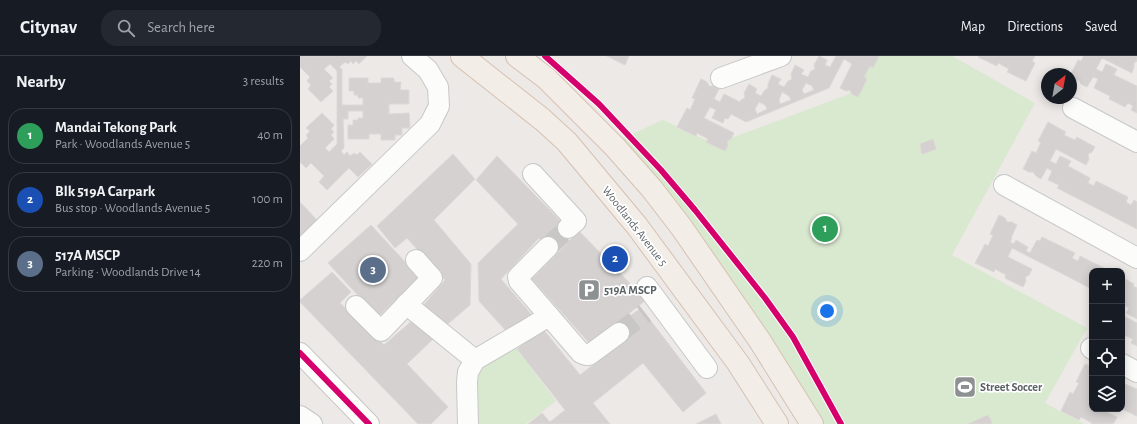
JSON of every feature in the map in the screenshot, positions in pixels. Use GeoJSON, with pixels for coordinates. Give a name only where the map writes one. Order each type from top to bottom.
{"type":"FeatureCollection","features":[{"type":"Feature","properties":{"kind":"main road","name":"Woodlands Avenue 5"},"geometry":{"type":"LineString","coordinates":[[462,56],[567,142],[637,226],[738,363],[777,424]]}},
{"type":"Feature","properties":{"kind":"main road"},"geometry":{"type":"LineString","coordinates":[[517,56],[552,84],[615,147],[652,189],[682,228],[756,335],[812,424]]}},
{"type":"Feature","properties":{"kind":"street"},"geometry":{"type":"LineString","coordinates":[[300,251],[430,124],[439,106],[438,87],[428,70],[412,56]]}},
{"type":"Feature","properties":{"kind":"street"},"geometry":{"type":"LineString","coordinates":[[721,78],[781,56]]}},
{"type":"Feature","properties":{"kind":"street"},"geometry":{"type":"LineString","coordinates":[[1073,108],[1137,142]]}},
{"type":"Feature","properties":{"kind":"street"},"geometry":{"type":"LineString","coordinates":[[533,174],[576,221],[568,228]]}},
{"type":"Feature","properties":{"kind":"street"},"geometry":{"type":"LineString","coordinates":[[1004,185],[1137,258]]}},
{"type":"Feature","properties":{"kind":"street"},"geometry":{"type":"LineString","coordinates":[[548,247],[518,278],[519,280],[584,355],[589,354],[619,333]]}},
{"type":"Feature","properties":{"kind":"street"},"geometry":{"type":"LineString","coordinates":[[356,306],[381,331],[432,278],[416,260]]}},
{"type":"Feature","properties":{"kind":"street"},"geometry":{"type":"LineString","coordinates":[[646,287],[652,308],[707,368]]}},
{"type":"Feature","properties":{"kind":"street"},"geometry":{"type":"LineString","coordinates":[[406,304],[475,360]]}},
{"type":"Feature","properties":{"kind":"street"},"geometry":{"type":"LineString","coordinates":[[468,424],[466,382],[468,372],[475,360],[549,316]]}},
{"type":"Feature","properties":{"kind":"street"},"geometry":{"type":"LineString","coordinates":[[300,352],[369,424]]}},
{"type":"Feature","properties":{"kind":"street"},"geometry":{"type":"LineString","coordinates":[[1125,366],[1137,372]]}},
{"type":"Feature","properties":{"kind":"street"},"geometry":{"type":"LineString","coordinates":[[300,371],[351,424]]}},
{"type":"Feature","properties":{"kind":"street"},"geometry":{"type":"LineString","coordinates":[[300,416],[312,424]]}},
{"type":"Feature","properties":{"kind":"green space"},"geometry":{"type":"Polygon","coordinates":[[[871,56],[952,56],[1035,103],[952,255],[1087,328],[1045,403],[1084,424],[813,424],[612,143],[663,120],[715,144],[849,94],[871,56]]]}},
{"type":"Feature","properties":{"kind":"green space"},"geometry":{"type":"Polygon","coordinates":[[[511,341],[556,401],[526,424],[466,424],[472,374],[511,341]]]}},
{"type":"Feature","properties":{"kind":"building"},"geometry":{"type":"Polygon","coordinates":[[[300,56],[367,56],[359,64],[356,61],[353,64],[351,61],[348,64],[345,62],[339,67],[342,69],[342,105],[363,105],[363,98],[358,98],[358,95],[354,95],[354,91],[349,91],[349,78],[368,78],[368,83],[381,83],[381,78],[394,78],[394,82],[401,82],[400,90],[409,90],[409,104],[389,104],[389,114],[409,113],[410,128],[402,128],[402,135],[395,135],[395,140],[381,140],[381,134],[369,134],[369,139],[348,139],[348,125],[353,125],[353,120],[363,118],[363,111],[348,111],[348,119],[343,119],[344,148],[341,151],[344,155],[347,152],[350,156],[354,153],[357,155],[360,152],[372,164],[358,177],[349,168],[327,190],[319,182],[324,176],[311,163],[306,168],[300,162],[300,146],[308,138],[306,135],[310,131],[306,128],[322,113],[334,125],[331,129],[334,132],[331,135],[334,139],[325,148],[329,152],[337,144],[337,71],[330,64],[324,69],[333,78],[329,81],[332,84],[329,87],[333,91],[321,102],[308,89],[311,85],[307,81],[310,77],[300,67],[300,56]]]}},
{"type":"Feature","properties":{"kind":"building"},"geometry":{"type":"Polygon","coordinates":[[[607,56],[629,56],[625,65],[607,56]]]}},
{"type":"Feature","properties":{"kind":"building"},"geometry":{"type":"Polygon","coordinates":[[[819,56],[827,60],[825,65],[830,67],[836,56],[879,56],[873,68],[870,66],[864,77],[867,79],[858,97],[852,94],[850,90],[846,91],[840,88],[852,64],[844,59],[829,88],[746,122],[731,114],[728,119],[725,118],[723,123],[712,118],[716,110],[710,107],[704,118],[734,133],[731,139],[727,141],[728,145],[725,151],[706,142],[708,139],[697,133],[696,136],[677,127],[687,108],[690,110],[695,99],[692,98],[701,79],[707,82],[709,86],[714,86],[719,89],[714,99],[720,102],[724,94],[740,102],[745,98],[744,93],[749,84],[757,89],[755,93],[761,96],[768,88],[772,75],[781,79],[778,84],[784,87],[788,81],[792,79],[791,74],[795,65],[804,70],[801,74],[808,77],[811,71],[815,69],[814,65],[819,56]],[[806,83],[802,90],[804,94],[814,90],[812,86],[806,83]],[[782,92],[779,100],[780,104],[791,100],[789,96],[782,92]],[[759,102],[755,109],[757,114],[767,109],[765,105],[759,102]]]}},
{"type":"Feature","properties":{"kind":"building"},"geometry":{"type":"Polygon","coordinates":[[[1035,56],[1032,61],[1035,63],[1026,81],[1007,72],[1009,69],[998,63],[997,66],[978,57],[1035,56]]]}},
{"type":"Feature","properties":{"kind":"building"},"geometry":{"type":"Polygon","coordinates":[[[1084,56],[1137,56],[1137,61],[1134,63],[1132,73],[1102,58],[1096,69],[1102,72],[1106,64],[1117,69],[1114,75],[1137,86],[1137,113],[1131,110],[1133,106],[1128,103],[1125,107],[1109,99],[1110,96],[1094,88],[1098,79],[1093,77],[1087,87],[1081,84],[1079,80],[1077,80],[1077,68],[1074,68],[1078,60],[1081,61],[1084,56]]]}},
{"type":"Feature","properties":{"kind":"building"},"geometry":{"type":"Polygon","coordinates":[[[1048,122],[1066,132],[1064,135],[1075,140],[1077,137],[1095,147],[1092,152],[1088,154],[1089,159],[1086,165],[1056,149],[1050,161],[1056,164],[1060,156],[1071,161],[1068,166],[1090,178],[1088,183],[1094,186],[1096,181],[1128,197],[1126,202],[1131,205],[1134,200],[1137,202],[1137,229],[1057,188],[1059,185],[1048,180],[1052,171],[1047,168],[1041,179],[1033,172],[1023,169],[1032,151],[1036,153],[1041,142],[1038,141],[1048,122]]]}},
{"type":"Feature","properties":{"kind":"building"},"geometry":{"type":"Polygon","coordinates":[[[933,139],[936,149],[922,154],[920,144],[933,139]]]}},
{"type":"Feature","properties":{"kind":"building"},"geometry":{"type":"Polygon","coordinates":[[[453,154],[475,179],[434,220],[471,264],[470,305],[442,329],[422,307],[445,280],[407,238],[395,248],[377,226],[453,154]]]}},
{"type":"Feature","properties":{"kind":"building"},"geometry":{"type":"Polygon","coordinates":[[[497,156],[573,234],[554,252],[539,238],[501,279],[531,314],[508,333],[479,301],[478,263],[518,224],[476,180],[497,156]]]}},
{"type":"Feature","properties":{"kind":"building"},"geometry":{"type":"Polygon","coordinates":[[[300,202],[317,220],[300,236],[300,202]]]}},
{"type":"Feature","properties":{"kind":"building"},"geometry":{"type":"Polygon","coordinates":[[[999,215],[1005,218],[1007,222],[1012,222],[1017,225],[1010,242],[1014,244],[1016,240],[1028,247],[1026,251],[1030,253],[1037,240],[1040,241],[1042,237],[1075,253],[1072,258],[1078,261],[1080,256],[1104,268],[1089,268],[1089,287],[1012,248],[1008,257],[1032,269],[1029,275],[1025,277],[1026,281],[1023,287],[1005,278],[1006,275],[995,269],[994,272],[975,263],[985,244],[988,246],[993,235],[990,234],[999,215]]]}},
{"type":"Feature","properties":{"kind":"building"},"geometry":{"type":"Polygon","coordinates":[[[371,225],[419,277],[378,317],[328,263],[371,225]]]}},
{"type":"Feature","properties":{"kind":"building","name":"519A MSCP"},"geometry":{"type":"Polygon","coordinates":[[[579,231],[646,300],[590,344],[532,279],[579,231]]]}},
{"type":"Feature","properties":{"kind":"building"},"geometry":{"type":"Polygon","coordinates":[[[332,272],[351,292],[340,303],[384,345],[414,319],[433,339],[407,364],[448,407],[431,424],[418,424],[300,302],[300,300],[332,272]]]}},
{"type":"Feature","properties":{"kind":"building"},"geometry":{"type":"Polygon","coordinates":[[[1125,279],[1134,284],[1133,286],[1137,288],[1137,319],[1126,313],[1129,308],[1125,306],[1125,279]]]}},
{"type":"Feature","properties":{"kind":"building"},"geometry":{"type":"Polygon","coordinates":[[[641,308],[706,393],[683,412],[643,363],[593,403],[610,424],[528,424],[542,413],[550,422],[565,410],[517,349],[543,329],[580,375],[625,340],[615,327],[641,308]]]}},
{"type":"Feature","properties":{"kind":"building"},"geometry":{"type":"Polygon","coordinates":[[[1125,317],[1137,323],[1137,346],[1131,343],[1133,339],[1125,335],[1125,317]]]}},
{"type":"Feature","properties":{"kind":"building"},"geometry":{"type":"Polygon","coordinates":[[[1085,364],[1089,365],[1089,412],[1107,412],[1117,417],[1114,423],[1091,424],[1092,423],[1081,417],[1079,420],[1061,411],[1070,392],[1073,394],[1079,383],[1076,382],[1085,364]]]}},
{"type":"Feature","properties":{"kind":"building"},"geometry":{"type":"Polygon","coordinates":[[[1125,384],[1137,389],[1137,416],[1125,410],[1125,384]]]}},
{"type":"Feature","properties":{"kind":"building"},"geometry":{"type":"Polygon","coordinates":[[[716,414],[721,424],[696,424],[716,414]]]}},
{"type":"Feature","properties":{"kind":"building"},"geometry":{"type":"Polygon","coordinates":[[[988,415],[992,423],[990,424],[968,424],[988,415]]]}},
{"type":"Feature","properties":{"kind":"tunnel"},"geometry":{"type":"LineString","coordinates":[[548,247],[568,228]]}},
{"type":"Feature","properties":{"kind":"tunnel"},"geometry":{"type":"LineString","coordinates":[[619,333],[645,313]]}},
{"type":"Feature","properties":{"kind":"cycle path"},"geometry":{"type":"LineString","coordinates":[[545,56],[599,104],[661,170],[695,210],[765,298],[793,337],[841,424]]}},
{"type":"Feature","properties":{"kind":"cycle path"},"geometry":{"type":"LineString","coordinates":[[300,353],[369,424]]}},
{"type":"Feature","properties":{"kind":"place","name":"Mandai Tekong Park"},"geometry":{"type":"Point","coordinates":[825,229]}},
{"type":"Feature","properties":{"kind":"place","name":"Blk 519A Carpark"},"geometry":{"type":"Point","coordinates":[615,259]}},
{"type":"Feature","properties":{"kind":"place","name":"517A MSCP"},"geometry":{"type":"Point","coordinates":[373,270]}},
{"type":"Feature","properties":{"kind":"place","name":"519A MSCP"},"geometry":{"type":"Point","coordinates":[589,290]}},
{"type":"Feature","properties":{"kind":"place","name":"Street Soccer"},"geometry":{"type":"Point","coordinates":[965,387]}}]}
